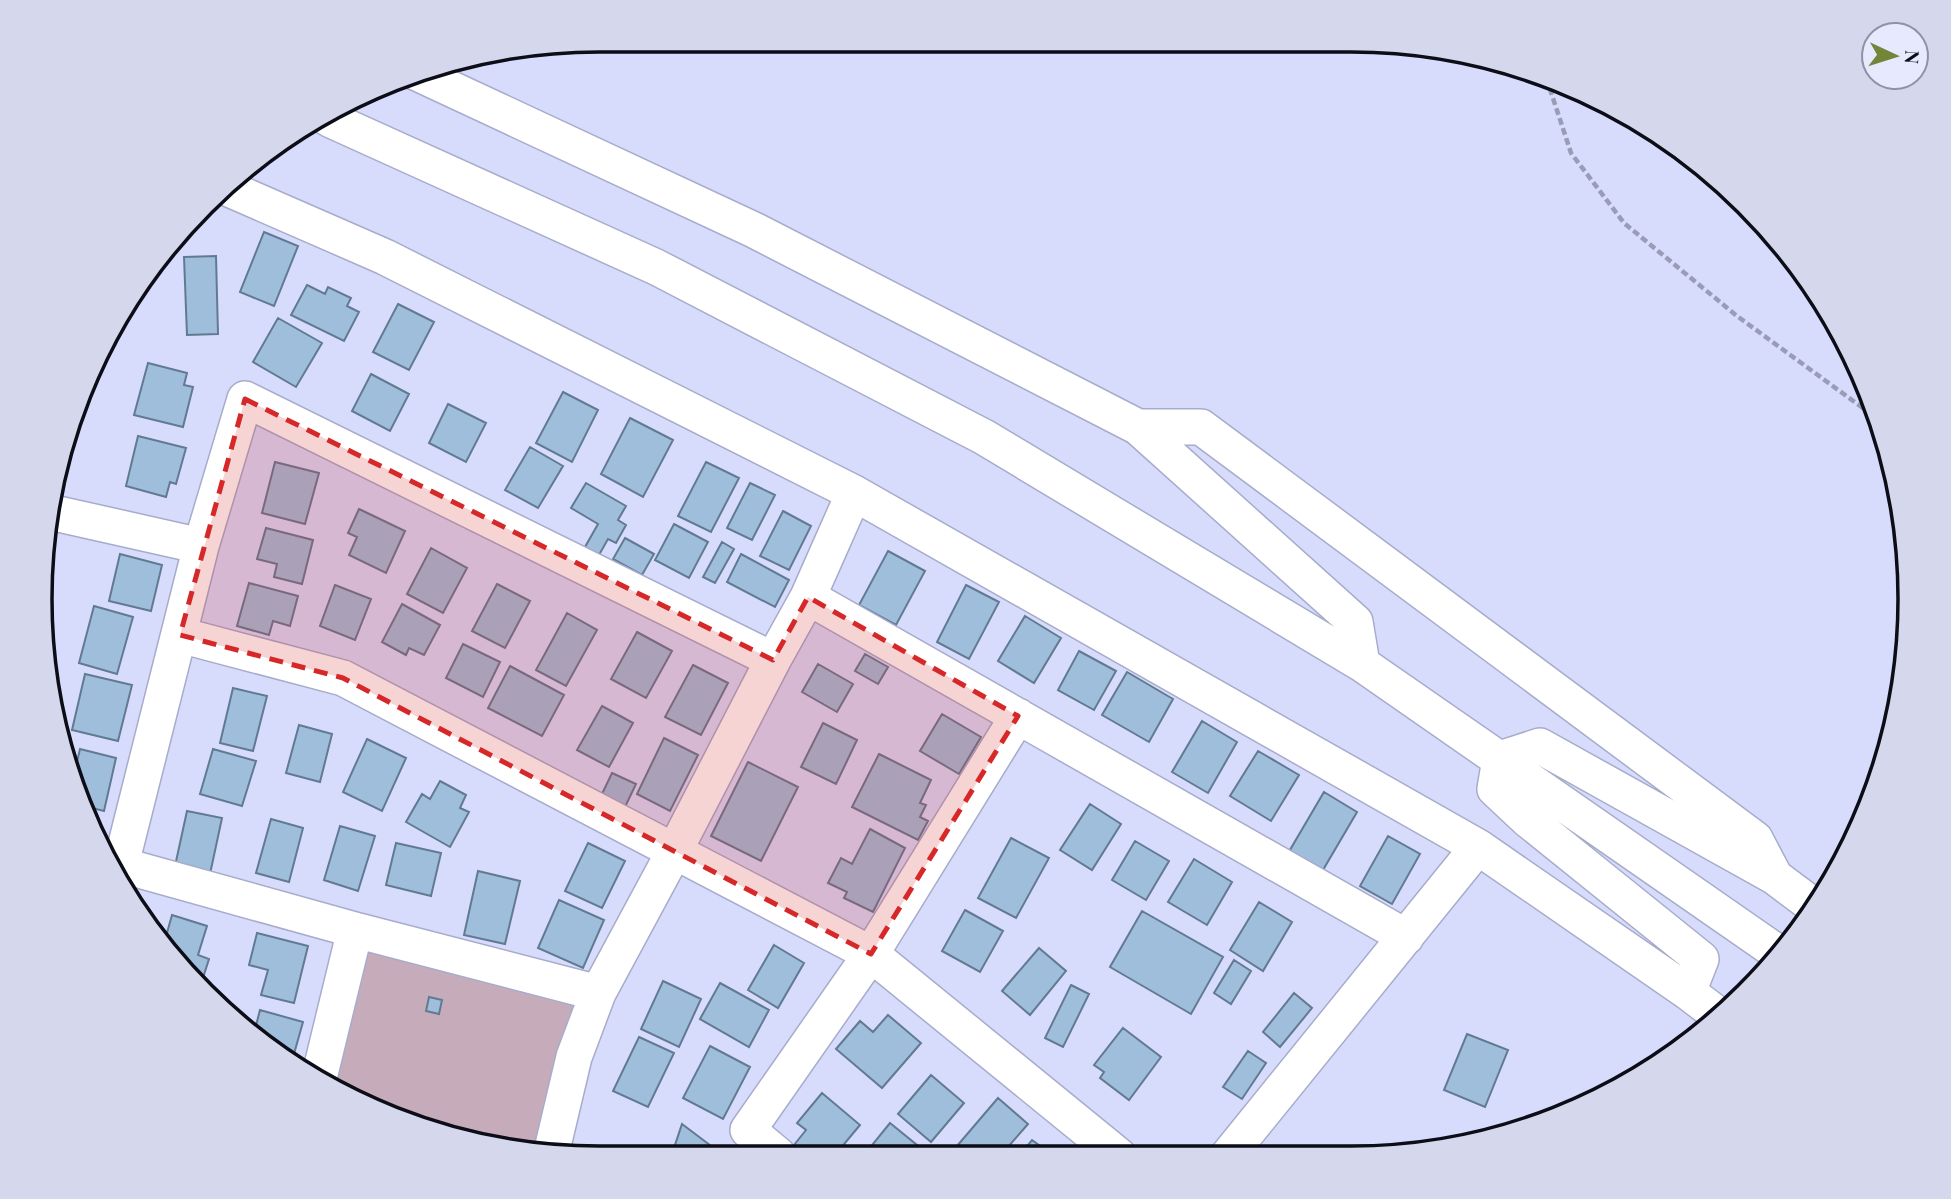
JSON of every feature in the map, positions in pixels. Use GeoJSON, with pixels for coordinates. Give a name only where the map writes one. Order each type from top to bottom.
{"type":"FeatureCollection","features":[{"type":"Feature","properties":{"kind":"street"},"geometry":{"type":"LineString","coordinates":[[431,80],[754,230],[1138,427],[1355,622],[1362,664]]}},
{"type":"Feature","properties":{"kind":"street"},"geometry":{"type":"LineString","coordinates":[[334,121],[656,267],[985,437],[1362,664],[1772,949]]}},
{"type":"Feature","properties":{"kind":"street"},"geometry":{"type":"LineString","coordinates":[[236,191],[386,257],[854,493],[1478,847],[1712,1011]]}},
{"type":"Feature","properties":{"kind":"street"},"geometry":{"type":"LineString","coordinates":[[121,864],[201,546],[244,399],[773,660]]}},
{"type":"Feature","properties":{"kind":"street"},"geometry":{"type":"LineString","coordinates":[[1138,427],[1201,427],[1755,838],[1775,877]]}},
{"type":"Feature","properties":{"kind":"street"},"geometry":{"type":"LineString","coordinates":[[553,1144],[574,1057],[598,993],[808,597],[854,493]]}},
{"type":"Feature","properties":{"kind":"street"},"geometry":{"type":"LineString","coordinates":[[59,514],[201,546]]}},
{"type":"Feature","properties":{"kind":"street"},"geometry":{"type":"LineString","coordinates":[[808,597],[1406,937]]}},
{"type":"Feature","properties":{"kind":"street"},"geometry":{"type":"LineString","coordinates":[[180,635],[343,678],[871,954],[1107,1146]]}},
{"type":"Feature","properties":{"kind":"street"},"geometry":{"type":"LineString","coordinates":[[767,1146],[748,1130],[871,954],[1018,716]]}},
{"type":"Feature","properties":{"kind":"street"},"geometry":{"type":"LineString","coordinates":[[1500,759],[1540,746],[1775,877],[1807,901]]}},
{"type":"Feature","properties":{"kind":"street"},"geometry":{"type":"LineString","coordinates":[[1500,759],[1495,789],[1527,820],[1701,959],[1688,992]]}},
{"type":"Feature","properties":{"kind":"street"},"geometry":{"type":"LineString","coordinates":[[1236,1146],[1478,847]]}},
{"type":"Feature","properties":{"kind":"street"},"geometry":{"type":"LineString","coordinates":[[124,869],[598,993]]}},
{"type":"Feature","properties":{"kind":"street"},"geometry":{"type":"LineString","coordinates":[[321,1070],[355,930]]}},
{"type":"Feature","properties":{"kind":"path"},"geometry":{"type":"LineString","coordinates":[[1550,90],[1571,153],[1624,223],[1737,316],[1864,408]]}},
{"type":"Feature","properties":{"kind":"highlighted area"},"geometry":{"type":"Polygon","coordinates":[[[245,399],[773,660],[808,597],[1018,716],[871,954],[343,678],[180,635],[245,399]]]}},
{"type":"Feature","properties":{"kind":"shaded area"},"geometry":{"type":"Polygon","coordinates":[[[355,930],[598,993],[554,1144],[528,1142],[458,1128],[390,1105],[321,1070],[355,930]]]}},
{"type":"Feature","properties":{"kind":"building"},"geometry":{"type":"Polygon","coordinates":[[[264,232],[298,246],[274,306],[240,292],[264,232]]]}},
{"type":"Feature","properties":{"kind":"building"},"geometry":{"type":"Polygon","coordinates":[[[216,256],[218,334],[187,335],[184,257],[216,256]]]}},
{"type":"Feature","properties":{"kind":"building"},"geometry":{"type":"Polygon","coordinates":[[[307,285],[325,294],[328,287],[351,298],[347,306],[359,312],[344,341],[291,315],[307,285]]]}},
{"type":"Feature","properties":{"kind":"building"},"geometry":{"type":"Polygon","coordinates":[[[398,304],[434,322],[409,370],[373,352],[398,304]]]}},
{"type":"Feature","properties":{"kind":"building"},"geometry":{"type":"Polygon","coordinates":[[[278,318],[322,343],[296,387],[253,362],[278,318]]]}},
{"type":"Feature","properties":{"kind":"building"},"geometry":{"type":"Polygon","coordinates":[[[148,363],[187,373],[184,385],[193,387],[183,427],[134,415],[148,363]]]}},
{"type":"Feature","properties":{"kind":"building"},"geometry":{"type":"Polygon","coordinates":[[[371,374],[409,394],[390,431],[352,411],[371,374]]]}},
{"type":"Feature","properties":{"kind":"building"},"geometry":{"type":"Polygon","coordinates":[[[563,392],[598,410],[572,462],[536,443],[563,392]]]}},
{"type":"Feature","properties":{"kind":"building"},"geometry":{"type":"Polygon","coordinates":[[[448,404],[486,423],[466,462],[429,443],[448,404]]]}},
{"type":"Feature","properties":{"kind":"building"},"geometry":{"type":"Polygon","coordinates":[[[630,418],[673,440],[643,497],[601,474],[630,418]]]}},
{"type":"Feature","properties":{"kind":"building"},"geometry":{"type":"Polygon","coordinates":[[[138,436],[186,448],[176,484],[170,482],[166,497],[126,486],[138,436]]]}},
{"type":"Feature","properties":{"kind":"building"},"geometry":{"type":"Polygon","coordinates":[[[530,447],[563,466],[538,508],[505,490],[530,447]]]}},
{"type":"Feature","properties":{"kind":"building"},"geometry":{"type":"Polygon","coordinates":[[[275,462],[319,473],[305,524],[262,513],[275,462]]]}},
{"type":"Feature","properties":{"kind":"building"},"geometry":{"type":"Polygon","coordinates":[[[706,462],[739,478],[711,532],[678,516],[706,462]]]}},
{"type":"Feature","properties":{"kind":"building"},"geometry":{"type":"Polygon","coordinates":[[[586,483],[626,506],[618,520],[626,525],[616,543],[608,539],[599,555],[585,547],[598,524],[571,508],[586,483]]]}},
{"type":"Feature","properties":{"kind":"building"},"geometry":{"type":"Polygon","coordinates":[[[750,483],[775,495],[752,540],[727,528],[750,483]]]}},
{"type":"Feature","properties":{"kind":"building"},"geometry":{"type":"Polygon","coordinates":[[[359,509],[405,531],[386,573],[349,555],[357,537],[348,533],[359,509]]]}},
{"type":"Feature","properties":{"kind":"building"},"geometry":{"type":"Polygon","coordinates":[[[783,511],[811,526],[789,570],[760,556],[783,511]]]}},
{"type":"Feature","properties":{"kind":"building"},"geometry":{"type":"Polygon","coordinates":[[[674,524],[708,542],[689,578],[655,560],[674,524]]]}},
{"type":"Feature","properties":{"kind":"building"},"geometry":{"type":"Polygon","coordinates":[[[266,528],[313,540],[302,584],[274,577],[277,564],[257,559],[266,528]]]}},
{"type":"Feature","properties":{"kind":"building"},"geometry":{"type":"Polygon","coordinates":[[[625,538],[654,554],[642,575],[613,559],[625,538]]]}},
{"type":"Feature","properties":{"kind":"building"},"geometry":{"type":"Polygon","coordinates":[[[722,542],[734,549],[715,583],[703,577],[722,542]]]}},
{"type":"Feature","properties":{"kind":"building"},"geometry":{"type":"Polygon","coordinates":[[[431,548],[467,568],[443,613],[407,594],[431,548]]]}},
{"type":"Feature","properties":{"kind":"building"},"geometry":{"type":"Polygon","coordinates":[[[888,551],[925,571],[896,625],[859,605],[888,551]]]}},
{"type":"Feature","properties":{"kind":"building"},"geometry":{"type":"Polygon","coordinates":[[[120,554],[162,565],[151,611],[109,601],[120,554]]]}},
{"type":"Feature","properties":{"kind":"building"},"geometry":{"type":"Polygon","coordinates":[[[741,554],[789,580],[775,607],[727,582],[741,554]]]}},
{"type":"Feature","properties":{"kind":"building"},"geometry":{"type":"Polygon","coordinates":[[[249,583],[298,596],[290,626],[273,621],[269,635],[237,626],[249,583]]]}},
{"type":"Feature","properties":{"kind":"building"},"geometry":{"type":"Polygon","coordinates":[[[497,584],[530,601],[505,648],[472,631],[497,584]]]}},
{"type":"Feature","properties":{"kind":"building"},"geometry":{"type":"Polygon","coordinates":[[[335,585],[371,599],[355,640],[320,626],[335,585]]]}},
{"type":"Feature","properties":{"kind":"building"},"geometry":{"type":"Polygon","coordinates":[[[966,585],[999,602],[969,659],[937,642],[966,585]]]}},
{"type":"Feature","properties":{"kind":"building"},"geometry":{"type":"Polygon","coordinates":[[[402,604],[440,625],[424,655],[409,648],[406,655],[382,642],[402,604]]]}},
{"type":"Feature","properties":{"kind":"building"},"geometry":{"type":"Polygon","coordinates":[[[94,606],[133,617],[117,674],[79,663],[94,606]]]}},
{"type":"Feature","properties":{"kind":"building"},"geometry":{"type":"Polygon","coordinates":[[[567,613],[597,630],[566,686],[536,670],[567,613]]]}},
{"type":"Feature","properties":{"kind":"building"},"geometry":{"type":"Polygon","coordinates":[[[1025,616],[1061,638],[1034,683],[998,661],[1025,616]]]}},
{"type":"Feature","properties":{"kind":"building"},"geometry":{"type":"Polygon","coordinates":[[[637,632],[672,651],[646,698],[611,679],[637,632]]]}},
{"type":"Feature","properties":{"kind":"building"},"geometry":{"type":"Polygon","coordinates":[[[463,644],[500,662],[483,697],[446,678],[463,644]]]}},
{"type":"Feature","properties":{"kind":"building"},"geometry":{"type":"Polygon","coordinates":[[[1079,651],[1116,671],[1094,710],[1058,690],[1079,651]]]}},
{"type":"Feature","properties":{"kind":"building"},"geometry":{"type":"Polygon","coordinates":[[[865,654],[888,667],[878,684],[855,671],[865,654]]]}},
{"type":"Feature","properties":{"kind":"building"},"geometry":{"type":"Polygon","coordinates":[[[818,664],[853,684],[837,712],[802,692],[818,664]]]}},
{"type":"Feature","properties":{"kind":"building"},"geometry":{"type":"Polygon","coordinates":[[[693,665],[728,683],[701,735],[665,717],[693,665]]]}},
{"type":"Feature","properties":{"kind":"building"},"geometry":{"type":"Polygon","coordinates":[[[510,666],[564,695],[542,736],[488,708],[510,666]]]}},
{"type":"Feature","properties":{"kind":"building"},"geometry":{"type":"Polygon","coordinates":[[[1127,672],[1173,699],[1149,742],[1102,715],[1127,672]]]}},
{"type":"Feature","properties":{"kind":"building"},"geometry":{"type":"Polygon","coordinates":[[[85,674],[132,685],[118,741],[72,730],[85,674]]]}},
{"type":"Feature","properties":{"kind":"building"},"geometry":{"type":"Polygon","coordinates":[[[233,688],[267,696],[253,751],[220,743],[233,688]]]}},
{"type":"Feature","properties":{"kind":"building"},"geometry":{"type":"Polygon","coordinates":[[[602,706],[633,723],[609,767],[577,750],[602,706]]]}},
{"type":"Feature","properties":{"kind":"building"},"geometry":{"type":"Polygon","coordinates":[[[942,714],[981,737],[959,774],[920,751],[942,714]]]}},
{"type":"Feature","properties":{"kind":"building"},"geometry":{"type":"Polygon","coordinates":[[[1202,721],[1237,742],[1208,793],[1172,772],[1202,721]]]}},
{"type":"Feature","properties":{"kind":"building"},"geometry":{"type":"Polygon","coordinates":[[[823,723],[857,740],[836,784],[801,767],[823,723]]]}},
{"type":"Feature","properties":{"kind":"building"},"geometry":{"type":"Polygon","coordinates":[[[299,725],[332,734],[320,782],[286,773],[299,725]]]}},
{"type":"Feature","properties":{"kind":"building"},"geometry":{"type":"Polygon","coordinates":[[[664,738],[698,755],[670,811],[637,794],[664,738]]]}},
{"type":"Feature","properties":{"kind":"building"},"geometry":{"type":"Polygon","coordinates":[[[367,739],[406,758],[382,811],[343,792],[367,739]]]}},
{"type":"Feature","properties":{"kind":"building"},"geometry":{"type":"Polygon","coordinates":[[[80,749],[116,758],[104,811],[94,808],[77,760],[80,749]]]}},
{"type":"Feature","properties":{"kind":"building"},"geometry":{"type":"Polygon","coordinates":[[[213,749],[256,761],[242,806],[200,794],[213,749]]]}},
{"type":"Feature","properties":{"kind":"building"},"geometry":{"type":"Polygon","coordinates":[[[1258,751],[1299,775],[1271,821],[1230,796],[1258,751]]]}},
{"type":"Feature","properties":{"kind":"building"},"geometry":{"type":"Polygon","coordinates":[[[879,754],[931,780],[920,803],[926,805],[920,817],[928,821],[918,840],[852,807],[879,754]]]}},
{"type":"Feature","properties":{"kind":"building"},"geometry":{"type":"Polygon","coordinates":[[[748,762],[798,787],[761,861],[711,836],[748,762]]]}},
{"type":"Feature","properties":{"kind":"building"},"geometry":{"type":"Polygon","coordinates":[[[612,773],[636,784],[625,807],[601,796],[612,773]]]}},
{"type":"Feature","properties":{"kind":"building"},"geometry":{"type":"Polygon","coordinates":[[[440,781],[466,795],[460,808],[469,812],[450,847],[406,822],[422,794],[430,799],[440,781]]]}},
{"type":"Feature","properties":{"kind":"building"},"geometry":{"type":"Polygon","coordinates":[[[1324,792],[1357,812],[1320,875],[1287,855],[1324,792]]]}},
{"type":"Feature","properties":{"kind":"building"},"geometry":{"type":"Polygon","coordinates":[[[1090,804],[1121,824],[1092,870],[1060,850],[1090,804]]]}},
{"type":"Feature","properties":{"kind":"building"},"geometry":{"type":"Polygon","coordinates":[[[187,811],[222,818],[210,874],[175,866],[187,811]]]}},
{"type":"Feature","properties":{"kind":"building"},"geometry":{"type":"Polygon","coordinates":[[[271,819],[303,828],[289,882],[256,873],[271,819]]]}},
{"type":"Feature","properties":{"kind":"building"},"geometry":{"type":"Polygon","coordinates":[[[340,826],[375,836],[358,891],[324,880],[340,826]]]}},
{"type":"Feature","properties":{"kind":"building"},"geometry":{"type":"Polygon","coordinates":[[[870,829],[905,848],[873,912],[844,898],[847,892],[828,883],[841,858],[852,864],[870,829]]]}},
{"type":"Feature","properties":{"kind":"building"},"geometry":{"type":"Polygon","coordinates":[[[1388,836],[1420,854],[1392,904],[1360,886],[1388,836]]]}},
{"type":"Feature","properties":{"kind":"building"},"geometry":{"type":"Polygon","coordinates":[[[1011,838],[1049,858],[1016,918],[978,898],[1011,838]]]}},
{"type":"Feature","properties":{"kind":"building"},"geometry":{"type":"Polygon","coordinates":[[[1135,841],[1169,861],[1146,900],[1112,880],[1135,841]]]}},
{"type":"Feature","properties":{"kind":"building"},"geometry":{"type":"Polygon","coordinates":[[[396,843],[441,853],[431,896],[386,885],[396,843]]]}},
{"type":"Feature","properties":{"kind":"building"},"geometry":{"type":"Polygon","coordinates":[[[588,843],[625,861],[602,908],[565,891],[588,843]]]}},
{"type":"Feature","properties":{"kind":"building"},"geometry":{"type":"Polygon","coordinates":[[[1194,859],[1232,882],[1207,925],[1168,902],[1194,859]]]}},
{"type":"Feature","properties":{"kind":"building"},"geometry":{"type":"Polygon","coordinates":[[[478,871],[520,881],[505,944],[464,935],[478,871]]]}},
{"type":"Feature","properties":{"kind":"building"},"geometry":{"type":"Polygon","coordinates":[[[559,900],[604,920],[583,968],[538,948],[559,900]]]}},
{"type":"Feature","properties":{"kind":"building"},"geometry":{"type":"Polygon","coordinates":[[[1259,902],[1292,922],[1263,971],[1230,950],[1259,902]]]}},
{"type":"Feature","properties":{"kind":"building"},"geometry":{"type":"Polygon","coordinates":[[[965,910],[1003,931],[980,972],[942,951],[965,910]]]}},
{"type":"Feature","properties":{"kind":"building"},"geometry":{"type":"Polygon","coordinates":[[[1142,911],[1223,957],[1191,1014],[1110,967],[1142,911]]]}},
{"type":"Feature","properties":{"kind":"building"},"geometry":{"type":"Polygon","coordinates":[[[172,915],[207,926],[198,955],[209,959],[204,976],[188,960],[167,933],[172,915]]]}},
{"type":"Feature","properties":{"kind":"building"},"geometry":{"type":"Polygon","coordinates":[[[257,933],[308,946],[294,1003],[261,995],[268,970],[249,965],[257,933]]]}},
{"type":"Feature","properties":{"kind":"building"},"geometry":{"type":"Polygon","coordinates":[[[774,945],[804,963],[778,1008],[748,990],[774,945]]]}},
{"type":"Feature","properties":{"kind":"building"},"geometry":{"type":"Polygon","coordinates":[[[1039,948],[1066,971],[1030,1015],[1002,991],[1039,948]]]}},
{"type":"Feature","properties":{"kind":"building"},"geometry":{"type":"Polygon","coordinates":[[[1234,960],[1251,971],[1231,1004],[1214,993],[1234,960]]]}},
{"type":"Feature","properties":{"kind":"building"},"geometry":{"type":"Polygon","coordinates":[[[663,981],[701,999],[679,1047],[641,1029],[663,981]]]}},
{"type":"Feature","properties":{"kind":"building"},"geometry":{"type":"Polygon","coordinates":[[[720,983],[769,1010],[749,1047],[700,1019],[720,983]]]}},
{"type":"Feature","properties":{"kind":"building"},"geometry":{"type":"Polygon","coordinates":[[[1071,985],[1089,994],[1063,1047],[1045,1038],[1071,985]]]}},
{"type":"Feature","properties":{"kind":"building"},"geometry":{"type":"Polygon","coordinates":[[[1294,993],[1312,1008],[1280,1047],[1263,1032],[1294,993]]]}},
{"type":"Feature","properties":{"kind":"building"},"geometry":{"type":"Polygon","coordinates":[[[429,997],[442,1000],[439,1014],[426,1011],[429,997]]]}},
{"type":"Feature","properties":{"kind":"building"},"geometry":{"type":"Polygon","coordinates":[[[260,1010],[303,1022],[294,1053],[267,1033],[256,1025],[260,1010]]]}},
{"type":"Feature","properties":{"kind":"building"},"geometry":{"type":"Polygon","coordinates":[[[888,1015],[921,1043],[882,1088],[836,1049],[860,1021],[873,1032],[888,1015]]]}},
{"type":"Feature","properties":{"kind":"building"},"geometry":{"type":"Polygon","coordinates":[[[1123,1028],[1161,1057],[1129,1100],[1100,1078],[1104,1072],[1094,1065],[1123,1028]]]}},
{"type":"Feature","properties":{"kind":"building"},"geometry":{"type":"Polygon","coordinates":[[[1467,1034],[1508,1050],[1485,1107],[1444,1090],[1467,1034]]]}},
{"type":"Feature","properties":{"kind":"building"},"geometry":{"type":"Polygon","coordinates":[[[639,1037],[674,1053],[648,1107],[613,1091],[639,1037]]]}},
{"type":"Feature","properties":{"kind":"building"},"geometry":{"type":"Polygon","coordinates":[[[710,1046],[750,1067],[723,1119],[683,1098],[710,1046]]]}},
{"type":"Feature","properties":{"kind":"building"},"geometry":{"type":"Polygon","coordinates":[[[1248,1051],[1266,1063],[1242,1099],[1223,1087],[1248,1051]]]}},
{"type":"Feature","properties":{"kind":"building"},"geometry":{"type":"Polygon","coordinates":[[[931,1075],[964,1103],[931,1142],[898,1114],[931,1075]]]}},
{"type":"Feature","properties":{"kind":"building"},"geometry":{"type":"Polygon","coordinates":[[[822,1093],[860,1125],[842,1146],[793,1146],[806,1130],[797,1123],[822,1093]]]}},
{"type":"Feature","properties":{"kind":"building"},"geometry":{"type":"Polygon","coordinates":[[[998,1098],[1028,1124],[1009,1146],[957,1146],[998,1098]]]}},
{"type":"Feature","properties":{"kind":"building"},"geometry":{"type":"Polygon","coordinates":[[[890,1123],[917,1145],[916,1146],[871,1146],[890,1123]]]}},
{"type":"Feature","properties":{"kind":"building"},"geometry":{"type":"Polygon","coordinates":[[[682,1124],[711,1146],[675,1146],[682,1124]]]}},
{"type":"Feature","properties":{"kind":"building"},"geometry":{"type":"Polygon","coordinates":[[[1032,1140],[1040,1146],[1027,1146],[1032,1140]]]}}]}
